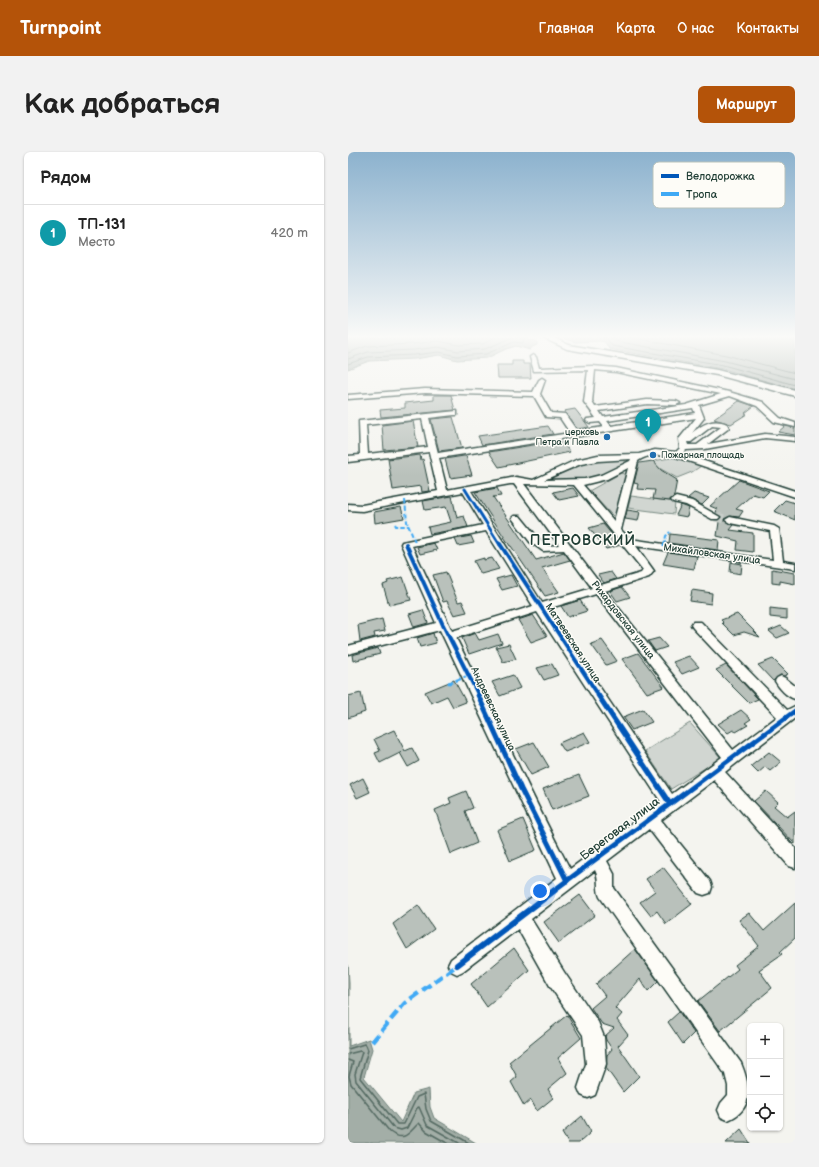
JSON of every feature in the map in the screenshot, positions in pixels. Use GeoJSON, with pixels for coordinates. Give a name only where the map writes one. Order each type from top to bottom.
{"type":"FeatureCollection","features":[{"type":"Feature","properties":{"kind":"main road"},"geometry":{"type":"LineString","coordinates":[[755,383],[795,394]]}},
{"type":"Feature","properties":{"kind":"street"},"geometry":{"type":"LineString","coordinates":[[536,394],[541,383]]}},
{"type":"Feature","properties":{"kind":"street"},"geometry":{"type":"LineString","coordinates":[[590,383],[588,402],[609,429]]}},
{"type":"Feature","properties":{"kind":"street"},"geometry":{"type":"LineString","coordinates":[[678,383],[729,394],[760,404],[777,420],[795,425]]}},
{"type":"Feature","properties":{"kind":"street"},"geometry":{"type":"LineString","coordinates":[[348,397],[425,391],[536,394]]}},
{"type":"Feature","properties":{"kind":"street"},"geometry":{"type":"LineString","coordinates":[[536,394],[549,415],[562,416],[575,434]]}},
{"type":"Feature","properties":{"kind":"street"},"geometry":{"type":"LineString","coordinates":[[590,421],[688,407],[729,394]]}},
{"type":"Feature","properties":{"kind":"street"},"geometry":{"type":"LineString","coordinates":[[594,410],[647,402],[695,404]]}},
{"type":"Feature","properties":{"kind":"street"},"geometry":{"type":"LineString","coordinates":[[682,449],[683,439],[700,418],[695,404]]}},
{"type":"Feature","properties":{"kind":"street"},"geometry":{"type":"LineString","coordinates":[[364,457],[362,423],[454,413]]}},
{"type":"Feature","properties":{"kind":"street"},"geometry":{"type":"LineString","coordinates":[[348,459],[433,452],[575,434],[698,415]]}},
{"type":"Feature","properties":{"kind":"street"},"geometry":{"type":"LineString","coordinates":[[425,416],[443,493]]}},
{"type":"Feature","properties":{"kind":"street"},"geometry":{"type":"LineString","coordinates":[[682,449],[711,424],[719,423],[725,427],[699,446]]}},
{"type":"Feature","properties":{"kind":"street"},"geometry":{"type":"LineString","coordinates":[[348,508],[362,508],[516,480],[577,483],[591,481],[604,477],[648,454],[765,436],[795,439]]}},
{"type":"Feature","properties":{"kind":"street"},"geometry":{"type":"LineString","coordinates":[[682,449],[795,494]]}},
{"type":"Feature","properties":{"kind":"street"},"geometry":{"type":"LineString","coordinates":[[532,481],[579,462],[598,458],[637,459]]}},
{"type":"Feature","properties":{"kind":"street"},"geometry":{"type":"LineString","coordinates":[[617,529],[637,459]]}},
{"type":"Feature","properties":{"kind":"street","name":"Рихардовская улица"},"geometry":{"type":"LineString","coordinates":[[516,480],[598,589],[732,758]]}},
{"type":"Feature","properties":{"kind":"street"},"geometry":{"type":"LineString","coordinates":[[348,650],[446,631],[540,608],[645,575],[648,570],[646,566],[628,542],[577,483]]}},
{"type":"Feature","properties":{"kind":"street","name":"Матвеевская улица"},"geometry":{"type":"LineString","coordinates":[[465,489],[540,608],[670,804]]}},
{"type":"Feature","properties":{"kind":"street"},"geometry":{"type":"LineString","coordinates":[[676,500],[689,503],[715,517]]}},
{"type":"Feature","properties":{"kind":"street"},"geometry":{"type":"LineString","coordinates":[[517,518],[534,540],[546,549],[566,547]]}},
{"type":"Feature","properties":{"kind":"street"},"geometry":{"type":"LineString","coordinates":[[730,520],[774,529],[778,564]]}},
{"type":"Feature","properties":{"kind":"street","name":"Андреевская улица"},"geometry":{"type":"LineString","coordinates":[[490,527],[406,544],[446,631],[567,881]]}},
{"type":"Feature","properties":{"kind":"street","name":"Михайловская улица"},"geometry":{"type":"LineString","coordinates":[[628,542],[795,566]]}},
{"type":"Feature","properties":{"kind":"street"},"geometry":{"type":"LineString","coordinates":[[697,625],[791,714]]}},
{"type":"Feature","properties":{"kind":"street"},"geometry":{"type":"LineString","coordinates":[[782,682],[795,694]]}},
{"type":"Feature","properties":{"kind":"street","name":"Береговая улица"},"geometry":{"type":"LineString","coordinates":[[457,965],[650,818],[791,714]]}},
{"type":"Feature","properties":{"kind":"street"},"geometry":{"type":"LineString","coordinates":[[715,770],[795,860]]}},
{"type":"Feature","properties":{"kind":"street"},"geometry":{"type":"LineString","coordinates":[[650,818],[704,887]]}},
{"type":"Feature","properties":{"kind":"street"},"geometry":{"type":"LineString","coordinates":[[597,858],[606,874],[606,891],[734,1070],[738,1086],[738,1099],[728,1110]]}},
{"type":"Feature","properties":{"kind":"street"},"geometry":{"type":"LineString","coordinates":[[520,917],[557,979],[591,1029],[594,1037],[596,1064],[588,1088]]}},
{"type":"Feature","properties":{"kind":"shaded area"},"geometry":{"type":"Polygon","coordinates":[[[676,457],[701,466],[692,472],[677,478],[659,468],[653,461],[676,457]]]}},
{"type":"Feature","properties":{"kind":"shaded area"},"geometry":{"type":"Polygon","coordinates":[[[608,460],[622,460],[628,462],[590,480],[549,480],[555,475],[569,468],[608,460]]]}},
{"type":"Feature","properties":{"kind":"shaded area"},"geometry":{"type":"Polygon","coordinates":[[[621,473],[626,475],[619,514],[613,516],[589,491],[621,473]]]}},
{"type":"Feature","properties":{"kind":"shaded area"},"geometry":{"type":"Polygon","coordinates":[[[631,496],[675,502],[674,514],[628,508],[631,496]]]}},
{"type":"Feature","properties":{"kind":"shaded area"},"geometry":{"type":"Polygon","coordinates":[[[690,723],[721,758],[671,789],[645,751],[690,723]]]}},
{"type":"Feature","properties":{"kind":"water"},"geometry":{"type":"Polygon","coordinates":[[[774,383],[795,383],[795,389],[774,383]]]}},
{"type":"Feature","properties":{"kind":"water"},"geometry":{"type":"Polygon","coordinates":[[[348,965],[349,1046],[369,1039],[372,1049],[364,1077],[401,1122],[414,1093],[429,1089],[430,1107],[434,1118],[476,1143],[348,1143],[348,965]]]}},
{"type":"Feature","properties":{"kind":"building"},"geometry":{"type":"Polygon","coordinates":[[[434,395],[451,395],[455,410],[381,417],[380,410],[405,408],[405,403],[434,400],[434,395]]]}},
{"type":"Feature","properties":{"kind":"building"},"geometry":{"type":"Polygon","coordinates":[[[739,401],[754,406],[745,413],[747,414],[731,424],[714,419],[739,401]]]}},
{"type":"Feature","properties":{"kind":"building"},"geometry":{"type":"Polygon","coordinates":[[[575,409],[589,427],[577,429],[564,411],[575,409]]]}},
{"type":"Feature","properties":{"kind":"building"},"geometry":{"type":"Polygon","coordinates":[[[453,417],[462,448],[439,451],[431,419],[453,417]]]}},
{"type":"Feature","properties":{"kind":"building"},"geometry":{"type":"Polygon","coordinates":[[[413,421],[418,447],[384,450],[382,425],[413,421]]]}},
{"type":"Feature","properties":{"kind":"building"},"geometry":{"type":"Polygon","coordinates":[[[548,426],[553,434],[482,445],[478,436],[548,426]]]}},
{"type":"Feature","properties":{"kind":"building"},"geometry":{"type":"Polygon","coordinates":[[[785,426],[795,428],[795,435],[778,432],[785,426]]]}},
{"type":"Feature","properties":{"kind":"building"},"geometry":{"type":"Polygon","coordinates":[[[558,441],[559,443],[562,442],[570,452],[499,467],[489,452],[558,441]]]}},
{"type":"Feature","properties":{"kind":"building"},"geometry":{"type":"Polygon","coordinates":[[[420,455],[421,460],[423,459],[430,491],[422,492],[421,486],[393,490],[388,459],[420,455]]]}},
{"type":"Feature","properties":{"kind":"building"},"geometry":{"type":"Polygon","coordinates":[[[466,456],[472,475],[450,478],[445,459],[466,456]]]}},
{"type":"Feature","properties":{"kind":"building"},"geometry":{"type":"Polygon","coordinates":[[[653,461],[661,470],[677,480],[674,496],[670,501],[653,499],[655,490],[637,489],[638,484],[634,483],[639,463],[653,461]]]}},
{"type":"Feature","properties":{"kind":"building"},"geometry":{"type":"Polygon","coordinates":[[[739,480],[769,491],[763,497],[753,494],[736,509],[743,511],[739,517],[730,516],[724,519],[729,524],[734,525],[730,530],[753,533],[753,552],[737,550],[738,541],[717,536],[719,522],[715,520],[719,520],[721,517],[716,513],[717,509],[710,506],[739,480]]]}},
{"type":"Feature","properties":{"kind":"building"},"geometry":{"type":"Polygon","coordinates":[[[497,488],[501,496],[493,497],[536,560],[564,552],[570,560],[542,568],[559,592],[545,596],[475,492],[497,488]]]}},
{"type":"Feature","properties":{"kind":"building"},"geometry":{"type":"Polygon","coordinates":[[[573,488],[579,496],[559,500],[553,492],[573,488]]]}},
{"type":"Feature","properties":{"kind":"building"},"geometry":{"type":"Polygon","coordinates":[[[694,493],[709,498],[702,505],[688,498],[694,493]]]}},
{"type":"Feature","properties":{"kind":"building"},"geometry":{"type":"Polygon","coordinates":[[[452,496],[457,518],[464,516],[468,527],[430,534],[428,527],[451,522],[446,507],[425,510],[423,501],[452,496]]]}},
{"type":"Feature","properties":{"kind":"building"},"geometry":{"type":"Polygon","coordinates":[[[785,500],[795,503],[795,520],[774,511],[785,500]]]}},
{"type":"Feature","properties":{"kind":"building"},"geometry":{"type":"Polygon","coordinates":[[[681,505],[689,508],[687,517],[676,515],[681,505]]]}},
{"type":"Feature","properties":{"kind":"building"},"geometry":{"type":"Polygon","coordinates":[[[401,507],[404,518],[375,523],[374,512],[401,507]]]}},
{"type":"Feature","properties":{"kind":"building"},"geometry":{"type":"Polygon","coordinates":[[[627,510],[640,512],[638,521],[625,519],[627,510]]]}},
{"type":"Feature","properties":{"kind":"building"},"geometry":{"type":"Polygon","coordinates":[[[603,524],[621,545],[606,549],[589,528],[603,524]]]}},
{"type":"Feature","properties":{"kind":"building"},"geometry":{"type":"Polygon","coordinates":[[[670,534],[719,540],[718,550],[669,543],[670,534]]]}},
{"type":"Feature","properties":{"kind":"building"},"geometry":{"type":"Polygon","coordinates":[[[471,536],[474,543],[458,546],[455,539],[471,536]]]}},
{"type":"Feature","properties":{"kind":"building"},"geometry":{"type":"Polygon","coordinates":[[[434,543],[437,550],[420,554],[417,547],[434,543]]]}},
{"type":"Feature","properties":{"kind":"building"},"geometry":{"type":"Polygon","coordinates":[[[668,552],[697,556],[694,569],[663,564],[668,552]]]}},
{"type":"Feature","properties":{"kind":"building"},"geometry":{"type":"Polygon","coordinates":[[[484,558],[484,560],[492,558],[499,569],[481,574],[474,561],[484,558]]]}},
{"type":"Feature","properties":{"kind":"building"},"geometry":{"type":"Polygon","coordinates":[[[731,562],[742,564],[741,574],[730,572],[731,562]]]}},
{"type":"Feature","properties":{"kind":"building"},"geometry":{"type":"Polygon","coordinates":[[[772,569],[795,573],[795,584],[780,581],[780,584],[772,583],[772,569]]]}},
{"type":"Feature","properties":{"kind":"building"},"geometry":{"type":"Polygon","coordinates":[[[446,572],[458,602],[462,601],[467,612],[454,615],[447,601],[443,602],[433,575],[446,572]]]}},
{"type":"Feature","properties":{"kind":"building"},"geometry":{"type":"Polygon","coordinates":[[[611,572],[616,579],[604,583],[598,575],[611,572]]]}},
{"type":"Feature","properties":{"kind":"building"},"geometry":{"type":"Polygon","coordinates":[[[511,575],[517,586],[502,590],[496,579],[511,575]]]}},
{"type":"Feature","properties":{"kind":"building"},"geometry":{"type":"Polygon","coordinates":[[[403,577],[411,600],[389,605],[383,585],[388,583],[387,581],[403,577]]]}},
{"type":"Feature","properties":{"kind":"building"},"geometry":{"type":"Polygon","coordinates":[[[622,587],[630,597],[617,601],[610,591],[622,587]]]}},
{"type":"Feature","properties":{"kind":"building"},"geometry":{"type":"Polygon","coordinates":[[[692,590],[712,593],[711,604],[690,601],[692,590]]]}},
{"type":"Feature","properties":{"kind":"building"},"geometry":{"type":"Polygon","coordinates":[[[580,600],[587,611],[568,617],[561,606],[580,600]]]}},
{"type":"Feature","properties":{"kind":"building"},"geometry":{"type":"Polygon","coordinates":[[[770,608],[787,610],[787,619],[770,617],[770,608]]]}},
{"type":"Feature","properties":{"kind":"building"},"geometry":{"type":"Polygon","coordinates":[[[423,610],[428,623],[414,627],[409,614],[423,610]]]}},
{"type":"Feature","properties":{"kind":"building"},"geometry":{"type":"Polygon","coordinates":[[[737,614],[760,637],[744,632],[734,635],[722,623],[723,622],[721,620],[737,614]]]}},
{"type":"Feature","properties":{"kind":"building"},"geometry":{"type":"Polygon","coordinates":[[[533,615],[547,636],[531,642],[518,620],[533,615]]]}},
{"type":"Feature","properties":{"kind":"building"},"geometry":{"type":"Polygon","coordinates":[[[382,619],[385,631],[374,633],[375,637],[360,641],[358,625],[382,619]]]}},
{"type":"Feature","properties":{"kind":"building"},"geometry":{"type":"Polygon","coordinates":[[[781,626],[789,633],[777,638],[769,631],[781,626]]]}},
{"type":"Feature","properties":{"kind":"building"},"geometry":{"type":"Polygon","coordinates":[[[433,633],[436,643],[420,647],[417,638],[433,633]]]}},
{"type":"Feature","properties":{"kind":"building"},"geometry":{"type":"Polygon","coordinates":[[[475,633],[479,640],[498,634],[502,643],[469,654],[462,638],[475,633]]]}},
{"type":"Feature","properties":{"kind":"building"},"geometry":{"type":"Polygon","coordinates":[[[659,638],[667,647],[655,651],[648,641],[659,638]]]}},
{"type":"Feature","properties":{"kind":"building"},"geometry":{"type":"Polygon","coordinates":[[[602,640],[617,661],[606,665],[591,644],[602,640]]]}},
{"type":"Feature","properties":{"kind":"building"},"geometry":{"type":"Polygon","coordinates":[[[509,644],[516,659],[503,662],[496,647],[509,644]]]}},
{"type":"Feature","properties":{"kind":"building"},"geometry":{"type":"Polygon","coordinates":[[[378,648],[380,654],[353,661],[352,655],[378,648]]]}},
{"type":"Feature","properties":{"kind":"building"},"geometry":{"type":"Polygon","coordinates":[[[638,653],[664,687],[647,693],[622,659],[638,653]]]}},
{"type":"Feature","properties":{"kind":"building"},"geometry":{"type":"Polygon","coordinates":[[[689,656],[699,667],[682,674],[673,662],[689,656]]]}},
{"type":"Feature","properties":{"kind":"building"},"geometry":{"type":"Polygon","coordinates":[[[773,659],[788,674],[784,676],[780,675],[773,681],[758,665],[773,659]]]}},
{"type":"Feature","properties":{"kind":"building"},"geometry":{"type":"Polygon","coordinates":[[[552,664],[558,675],[544,680],[537,668],[552,664]]]}},
{"type":"Feature","properties":{"kind":"building"},"geometry":{"type":"Polygon","coordinates":[[[726,665],[758,699],[749,703],[716,670],[726,665]]]}},
{"type":"Feature","properties":{"kind":"building"},"geometry":{"type":"Polygon","coordinates":[[[513,675],[520,688],[500,696],[492,682],[513,675]]]}},
{"type":"Feature","properties":{"kind":"building"},"geometry":{"type":"Polygon","coordinates":[[[454,680],[466,702],[453,707],[447,696],[431,703],[425,692],[454,680]]]}},
{"type":"Feature","properties":{"kind":"building"},"geometry":{"type":"Polygon","coordinates":[[[361,693],[365,712],[348,718],[348,696],[361,693]]]}},
{"type":"Feature","properties":{"kind":"building"},"geometry":{"type":"Polygon","coordinates":[[[643,709],[652,722],[632,730],[623,717],[643,709]]]}},
{"type":"Feature","properties":{"kind":"building"},"geometry":{"type":"Polygon","coordinates":[[[741,710],[751,719],[745,723],[748,725],[736,732],[733,730],[728,733],[718,724],[741,710]]]}},
{"type":"Feature","properties":{"kind":"building"},"geometry":{"type":"Polygon","coordinates":[[[394,730],[405,751],[412,748],[419,761],[408,767],[400,753],[380,763],[375,753],[380,751],[374,739],[394,730]]]}},
{"type":"Feature","properties":{"kind":"building"},"geometry":{"type":"Polygon","coordinates":[[[584,732],[590,742],[565,752],[559,743],[584,732]]]}},
{"type":"Feature","properties":{"kind":"building"},"geometry":{"type":"Polygon","coordinates":[[[534,742],[549,767],[531,775],[516,749],[534,742]]]}},
{"type":"Feature","properties":{"kind":"building"},"geometry":{"type":"Polygon","coordinates":[[[769,752],[781,762],[770,771],[765,767],[758,773],[751,766],[769,752]]]}},
{"type":"Feature","properties":{"kind":"building"},"geometry":{"type":"Polygon","coordinates":[[[579,775],[589,796],[552,810],[543,789],[579,775]]]}},
{"type":"Feature","properties":{"kind":"building"},"geometry":{"type":"Polygon","coordinates":[[[363,778],[370,792],[357,798],[350,785],[363,778]]]}},
{"type":"Feature","properties":{"kind":"building"},"geometry":{"type":"Polygon","coordinates":[[[466,791],[473,808],[465,811],[477,843],[451,854],[435,810],[451,803],[449,798],[466,791]]]}},
{"type":"Feature","properties":{"kind":"building"},"geometry":{"type":"Polygon","coordinates":[[[766,791],[778,802],[774,806],[787,817],[795,811],[795,844],[754,801],[766,791]]]}},
{"type":"Feature","properties":{"kind":"building"},"geometry":{"type":"Polygon","coordinates":[[[523,819],[536,850],[510,861],[497,830],[523,819]]]}},
{"type":"Feature","properties":{"kind":"building"},"geometry":{"type":"Polygon","coordinates":[[[663,867],[692,904],[666,924],[657,911],[651,916],[640,902],[655,891],[646,879],[663,867]]]}},
{"type":"Feature","properties":{"kind":"building"},"geometry":{"type":"Polygon","coordinates":[[[580,895],[595,915],[559,943],[544,922],[580,895]]]}},
{"type":"Feature","properties":{"kind":"building"},"geometry":{"type":"Polygon","coordinates":[[[795,903],[795,938],[780,952],[782,954],[759,970],[772,988],[720,1031],[698,1001],[738,969],[735,965],[759,946],[739,920],[749,913],[764,931],[795,903]]]}},
{"type":"Feature","properties":{"kind":"building"},"geometry":{"type":"Polygon","coordinates":[[[418,905],[434,929],[407,949],[393,924],[418,905]]]}},
{"type":"Feature","properties":{"kind":"building"},"geometry":{"type":"Polygon","coordinates":[[[514,948],[529,970],[487,1007],[471,984],[514,948]]]}},
{"type":"Feature","properties":{"kind":"building"},"geometry":{"type":"Polygon","coordinates":[[[635,949],[658,981],[648,991],[640,979],[615,1008],[622,1014],[617,1020],[628,1035],[618,1046],[639,1076],[623,1092],[606,1068],[607,1055],[612,1049],[605,1036],[614,1028],[602,1024],[591,1008],[605,996],[596,984],[635,949]]]}},
{"type":"Feature","properties":{"kind":"building"},"geometry":{"type":"Polygon","coordinates":[[[679,1012],[694,1033],[683,1044],[668,1022],[679,1012]]]}},
{"type":"Feature","properties":{"kind":"building"},"geometry":{"type":"Polygon","coordinates":[[[567,1015],[581,1038],[558,1058],[567,1073],[548,1089],[553,1098],[537,1111],[531,1100],[524,1106],[511,1082],[517,1077],[509,1062],[567,1015]]]}},
{"type":"Feature","properties":{"kind":"building"},"geometry":{"type":"Polygon","coordinates":[[[582,1116],[591,1132],[579,1143],[568,1143],[562,1133],[582,1116]]]}},
{"type":"Feature","properties":{"kind":"building"},"geometry":{"type":"Polygon","coordinates":[[[741,1129],[750,1143],[726,1143],[741,1129]]]}},
{"type":"Feature","properties":{"kind":"tunnel"},"geometry":{"type":"LineString","coordinates":[[715,517],[730,520]]}},
{"type":"Feature","properties":{"kind":"marked path"},"geometry":{"type":"LineString","coordinates":[[405,500],[407,522],[415,542]]}},
{"type":"Feature","properties":{"kind":"marked path"},"geometry":{"type":"LineString","coordinates":[[395,524],[396,526],[400,527],[409,526]]}},
{"type":"Feature","properties":{"kind":"marked path"},"geometry":{"type":"LineString","coordinates":[[664,547],[666,536],[670,532]]}},
{"type":"Feature","properties":{"kind":"marked path"},"geometry":{"type":"LineString","coordinates":[[450,682],[449,683],[468,676]]}},
{"type":"Feature","properties":{"kind":"marked path"},"geometry":{"type":"LineString","coordinates":[[372,1042],[405,1003],[457,965]]}},
{"type":"Feature","properties":{"kind":"cycle path"},"geometry":{"type":"LineString","coordinates":[[465,489],[540,608],[670,804]]}},
{"type":"Feature","properties":{"kind":"cycle path"},"geometry":{"type":"LineString","coordinates":[[406,544],[443,625],[482,703],[521,789],[567,881]]}},
{"type":"Feature","properties":{"kind":"cycle path"},"geometry":{"type":"LineString","coordinates":[[457,965],[795,711]]}},
{"type":"Feature","properties":{"kind":"place","name":"церковь Петра и Павла"},"geometry":{"type":"Point","coordinates":[607,437]}},
{"type":"Feature","properties":{"kind":"place","name":"ТП-131"},"geometry":{"type":"Point","coordinates":[648,442]}},
{"type":"Feature","properties":{"kind":"place","name":"Пожарная площадь"},"geometry":{"type":"Point","coordinates":[653,455]}},
{"type":"Feature","properties":{"kind":"district","name":"ПЕТРОВСКИЙ"},"geometry":{"type":"Point","coordinates":[583,540]}}]}
